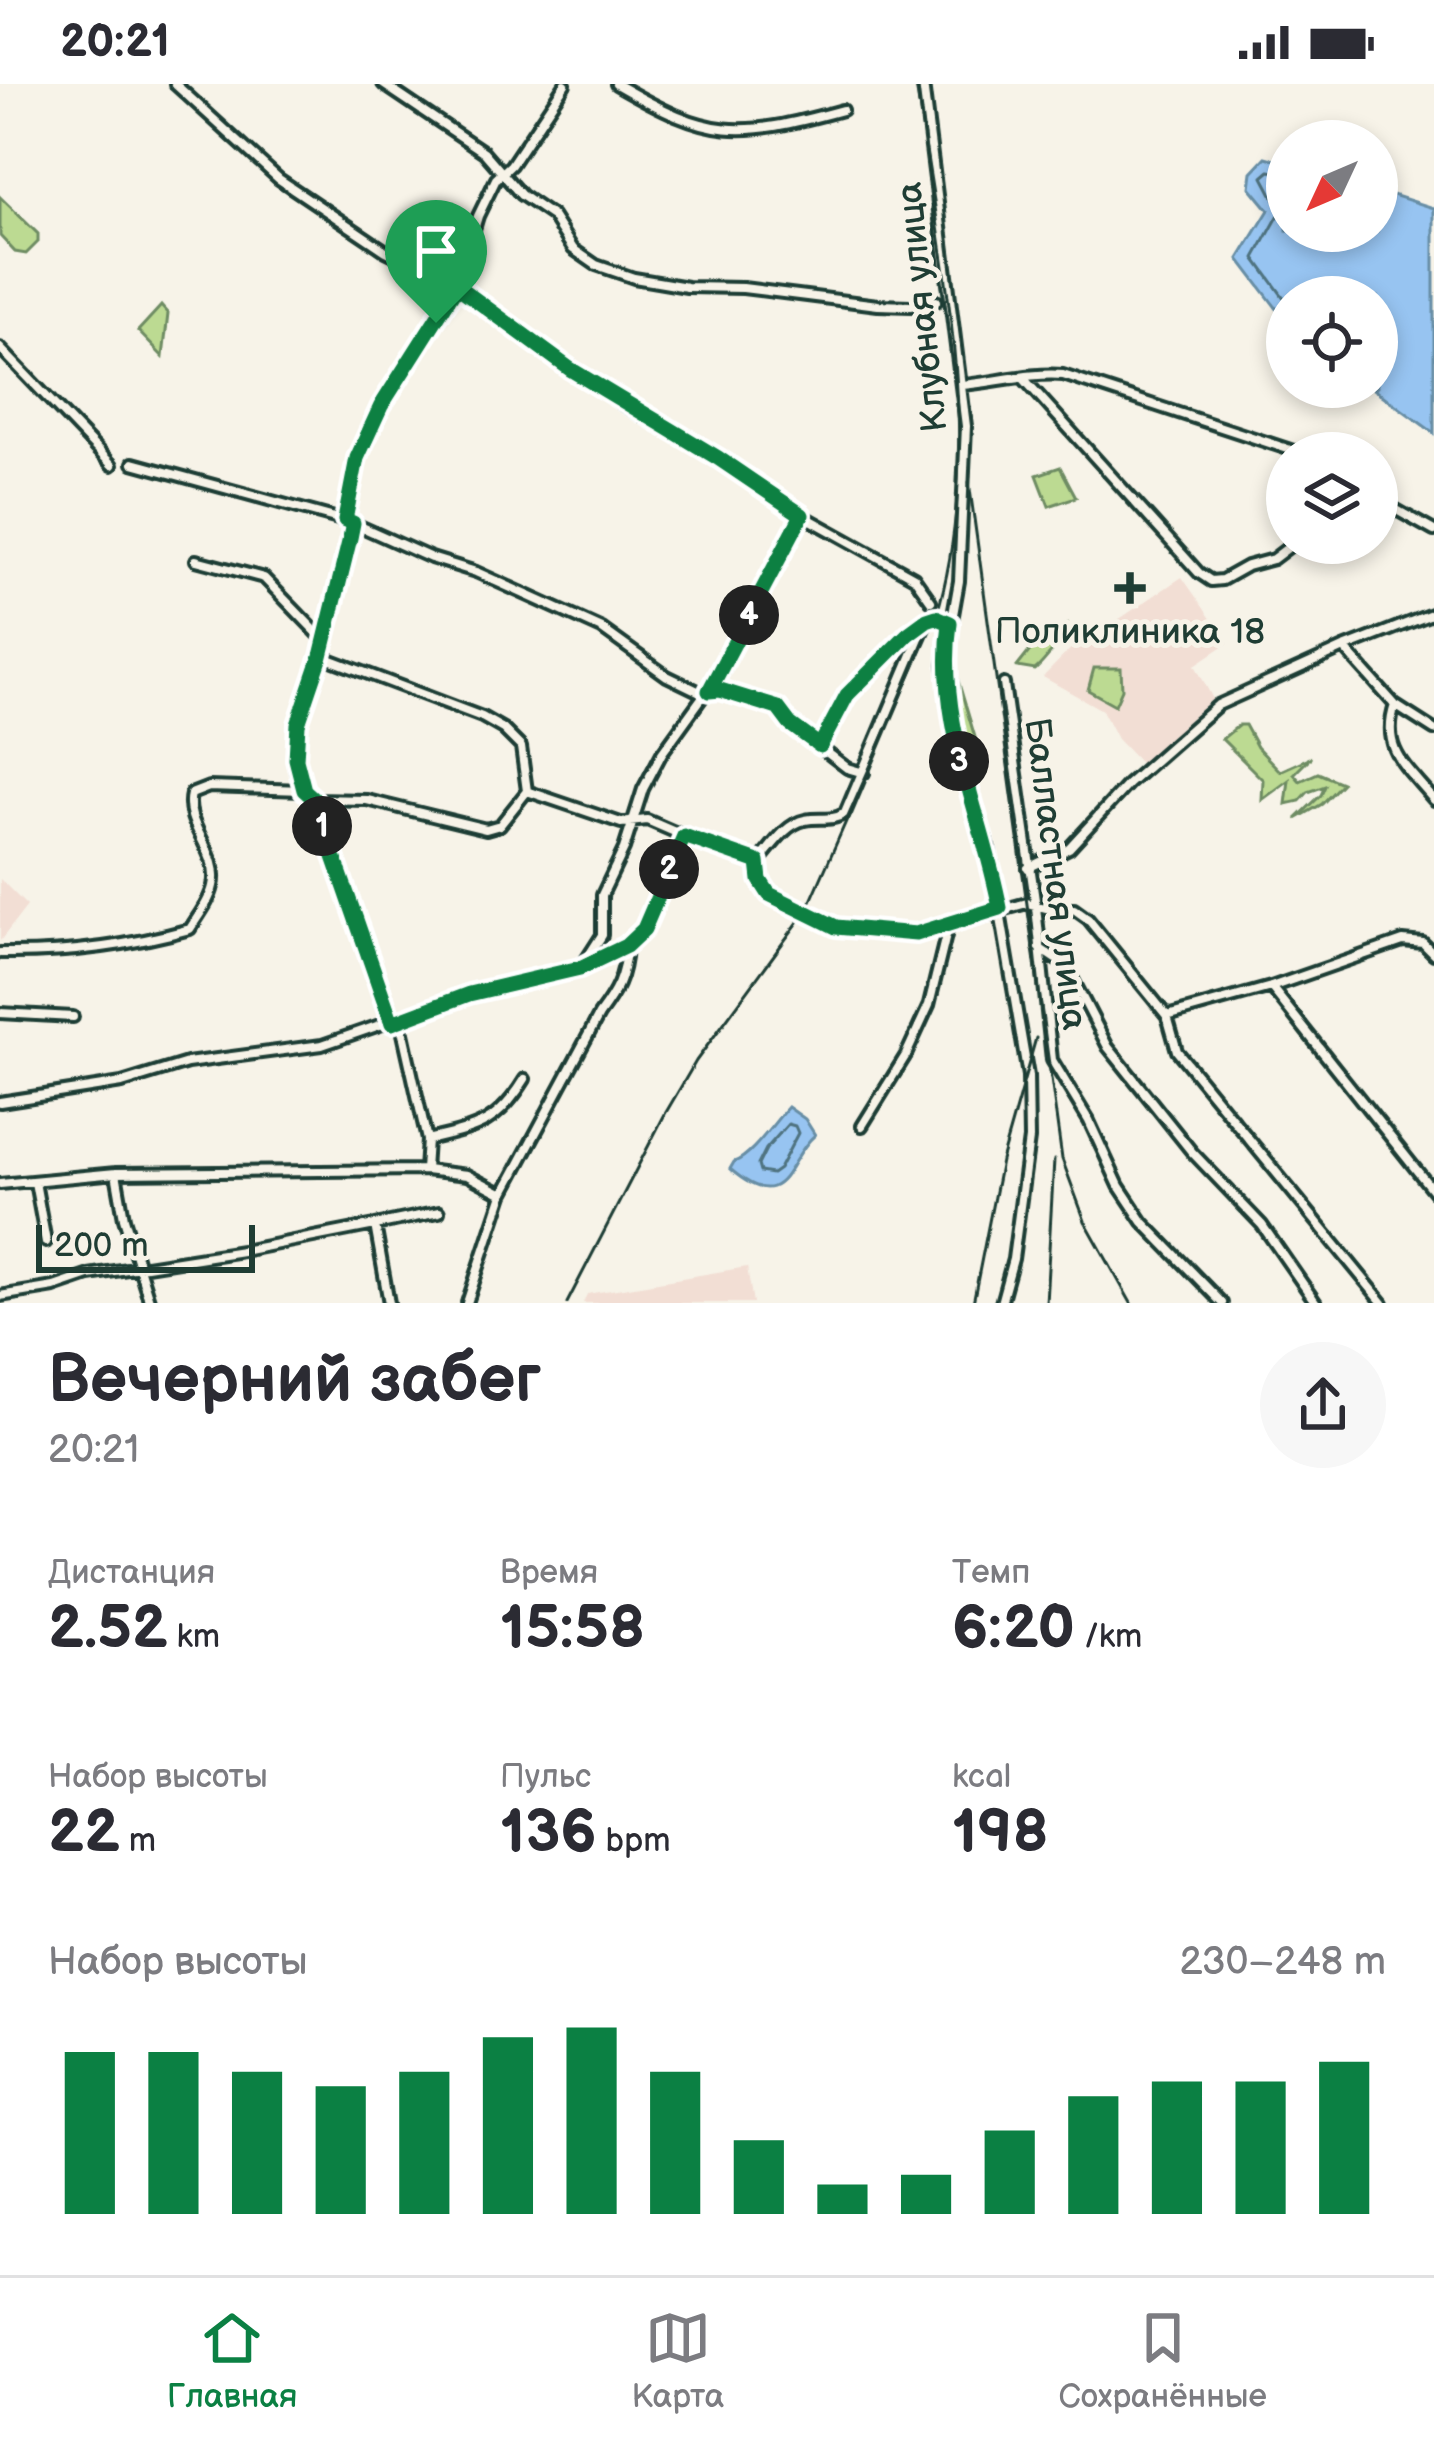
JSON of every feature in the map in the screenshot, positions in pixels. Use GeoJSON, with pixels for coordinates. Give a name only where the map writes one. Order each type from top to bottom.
{"type":"FeatureCollection","features":[{"type":"Feature","properties":{"kind":"street"},"geometry":{"type":"LineString","coordinates":[[175,84],[279,179],[386,251],[457,286],[588,381],[718,458],[802,515],[914,577],[931,601]]}},
{"type":"Feature","properties":{"kind":"street"},"geometry":{"type":"LineString","coordinates":[[382,84],[484,152],[521,195],[552,217],[582,257],[634,278],[878,304],[936,302]]}},
{"type":"Feature","properties":{"kind":"street"},"geometry":{"type":"LineString","coordinates":[[425,1170],[427,1140],[396,1022],[314,799],[304,790],[296,740],[321,656],[357,458],[381,406],[457,286],[478,216],[502,173],[565,84]]}},
{"type":"Feature","properties":{"kind":"street"},"geometry":{"type":"LineString","coordinates":[[616,84],[694,124],[715,129],[739,131],[842,110]]}},
{"type":"Feature","properties":{"kind":"street","name":"Клубная улица"},"geometry":{"type":"LineString","coordinates":[[923,84],[964,385],[958,581],[944,664],[961,768],[989,848],[1028,1076],[1029,1139],[1013,1259],[1001,1303]]}},
{"type":"Feature","properties":{"kind":"street"},"geometry":{"type":"LineString","coordinates":[[0,348],[112,465]]}},
{"type":"Feature","properties":{"kind":"street"},"geometry":{"type":"LineString","coordinates":[[964,385],[1024,380],[1045,373],[1063,375],[1266,442]]}},
{"type":"Feature","properties":{"kind":"street"},"geometry":{"type":"LineString","coordinates":[[1024,380],[1199,573],[1222,580],[1266,561]]}},
{"type":"Feature","properties":{"kind":"street"},"geometry":{"type":"LineString","coordinates":[[133,463],[349,521],[602,629],[667,676],[700,692],[720,690],[778,708],[790,724],[847,768],[864,773]]}},
{"type":"Feature","properties":{"kind":"street"},"geometry":{"type":"LineString","coordinates":[[1398,511],[1434,531]]}},
{"type":"Feature","properties":{"kind":"street"},"geometry":{"type":"LineString","coordinates":[[580,968],[602,935],[602,895],[662,753],[709,691],[802,515]]}},
{"type":"Feature","properties":{"kind":"street"},"geometry":{"type":"LineString","coordinates":[[196,560],[264,578],[322,639]]}},
{"type":"Feature","properties":{"kind":"street"},"geometry":{"type":"LineString","coordinates":[[1028,868],[1069,848],[1128,784],[1218,705],[1434,613]]}},
{"type":"Feature","properties":{"kind":"street"},"geometry":{"type":"LineString","coordinates":[[820,746],[847,695],[927,620],[936,617],[950,623]]}},
{"type":"Feature","properties":{"kind":"street"},"geometry":{"type":"LineString","coordinates":[[758,862],[792,824],[838,819],[845,813],[927,620]]}},
{"type":"Feature","properties":{"kind":"street"},"geometry":{"type":"LineString","coordinates":[[1344,648],[1395,705],[1434,730]]}},
{"type":"Feature","properties":{"kind":"street"},"geometry":{"type":"LineString","coordinates":[[314,799],[367,800],[486,829],[500,825],[526,791],[521,747],[503,729],[321,656]]}},
{"type":"Feature","properties":{"kind":"street","name":"Балластная улица"},"geometry":{"type":"LineString","coordinates":[[1004,684],[1052,1060],[1143,1222],[1222,1303]]}},
{"type":"Feature","properties":{"kind":"street"},"geometry":{"type":"LineString","coordinates":[[1395,705],[1388,736],[1391,748],[1434,800]]}},
{"type":"Feature","properties":{"kind":"street"},"geometry":{"type":"LineString","coordinates":[[0,953],[49,953],[190,929],[214,885],[214,870],[190,812],[191,794],[209,787],[304,790]]}},
{"type":"Feature","properties":{"kind":"street"},"geometry":{"type":"LineString","coordinates":[[526,791],[610,820],[647,820],[758,862]]}},
{"type":"Feature","properties":{"kind":"street"},"geometry":{"type":"LineString","coordinates":[[0,1102],[122,1082],[187,1063],[322,1046],[485,989],[580,968],[626,946],[644,929],[684,836]]}},
{"type":"Feature","properties":{"kind":"street"},"geometry":{"type":"LineString","coordinates":[[758,862],[763,888],[836,927],[916,934],[1028,902],[1083,913],[1167,1016],[1177,1052],[1383,1303]]}},
{"type":"Feature","properties":{"kind":"street"},"geometry":{"type":"LineString","coordinates":[[862,1126],[906,1054],[929,1005],[948,926]]}},
{"type":"Feature","properties":{"kind":"street"},"geometry":{"type":"LineString","coordinates":[[1167,1016],[1411,940],[1423,943],[1434,954]]}},
{"type":"Feature","properties":{"kind":"street"},"geometry":{"type":"LineString","coordinates":[[467,1303],[503,1194],[598,1015],[618,989],[626,946]]}},
{"type":"Feature","properties":{"kind":"street"},"geometry":{"type":"LineString","coordinates":[[1039,948],[1066,966],[1108,1046],[1192,1152],[1262,1225],[1316,1303]]}},
{"type":"Feature","properties":{"kind":"street"},"geometry":{"type":"LineString","coordinates":[[1271,987],[1434,1192]]}},
{"type":"Feature","properties":{"kind":"street"},"geometry":{"type":"LineString","coordinates":[[0,1012],[73,1017]]}},
{"type":"Feature","properties":{"kind":"street"},"geometry":{"type":"LineString","coordinates":[[427,1140],[490,1122],[525,1079]]}},
{"type":"Feature","properties":{"kind":"street"},"geometry":{"type":"LineString","coordinates":[[0,1184],[116,1173],[425,1170],[467,1175],[503,1194]]}},
{"type":"Feature","properties":{"kind":"street"},"geometry":{"type":"LineString","coordinates":[[116,1173],[150,1303]]}},
{"type":"Feature","properties":{"kind":"street"},"geometry":{"type":"LineString","coordinates":[[35,1182],[46,1241]]}},
{"type":"Feature","properties":{"kind":"street"},"geometry":{"type":"LineString","coordinates":[[0,1296],[439,1213]]}},
{"type":"Feature","properties":{"kind":"street"},"geometry":{"type":"LineString","coordinates":[[375,1225],[389,1303]]}},
{"type":"Feature","properties":{"kind":"shaded area"},"geometry":{"type":"Polygon","coordinates":[[[1182,577],[1228,643],[1195,665],[1213,699],[1140,763],[1117,739],[1102,710],[1043,677],[1091,628],[1100,632],[1182,577]]]}},
{"type":"Feature","properties":{"kind":"shaded area"},"geometry":{"type":"Polygon","coordinates":[[[0,879],[27,906],[0,941],[0,879]]]}},
{"type":"Feature","properties":{"kind":"shaded area"},"geometry":{"type":"Polygon","coordinates":[[[747,1267],[753,1303],[583,1303],[587,1294],[747,1267]]]}},
{"type":"Feature","properties":{"kind":"green space"},"geometry":{"type":"Polygon","coordinates":[[[0,197],[38,234],[38,242],[26,254],[15,252],[0,236],[0,197]]]}},
{"type":"Feature","properties":{"kind":"green space"},"geometry":{"type":"Polygon","coordinates":[[[161,306],[168,314],[163,357],[138,331],[161,306]]]}},
{"type":"Feature","properties":{"kind":"green space"},"geometry":{"type":"Polygon","coordinates":[[[1060,467],[1076,497],[1049,506],[1037,475],[1060,467]]]}},
{"type":"Feature","properties":{"kind":"green space"},"geometry":{"type":"Polygon","coordinates":[[[1067,625],[1067,639],[1035,670],[1017,667],[1040,638],[1067,625]]]}},
{"type":"Feature","properties":{"kind":"green space"},"geometry":{"type":"Polygon","coordinates":[[[950,654],[980,754],[967,757],[955,710],[950,654]]]}},
{"type":"Feature","properties":{"kind":"green space"},"geometry":{"type":"Polygon","coordinates":[[[1094,668],[1121,668],[1122,689],[1115,705],[1088,690],[1094,668]]]}},
{"type":"Feature","properties":{"kind":"green space"},"geometry":{"type":"Polygon","coordinates":[[[1245,725],[1257,747],[1280,771],[1311,757],[1294,774],[1300,781],[1318,773],[1342,783],[1322,804],[1296,819],[1325,786],[1286,804],[1289,780],[1262,800],[1263,780],[1222,739],[1245,725]]]}},
{"type":"Feature","properties":{"kind":"water"},"geometry":{"type":"Polygon","coordinates":[[[1266,157],[1266,206],[1250,187],[1252,172],[1266,157]]]}},
{"type":"Feature","properties":{"kind":"water"},"geometry":{"type":"Polygon","coordinates":[[[1398,197],[1434,208],[1434,433],[1398,407],[1398,276],[1266,276],[1266,294],[1239,259],[1266,215],[1266,252],[1398,252],[1398,197]]]}},
{"type":"Feature","properties":{"kind":"water"},"geometry":{"type":"Polygon","coordinates":[[[788,1107],[805,1119],[815,1135],[783,1180],[763,1188],[749,1183],[730,1169],[788,1107]]]}},
{"type":"Feature","properties":{"kind":"railway"},"geometry":{"type":"LineString","coordinates":[[567,1303],[696,1061],[807,910],[936,617],[951,553],[958,419],[946,284],[916,84]]}},
{"type":"Feature","properties":{"kind":"railway"},"geometry":{"type":"LineString","coordinates":[[969,482],[1062,1159],[1085,1221],[1131,1303]]}},
{"type":"Feature","properties":{"kind":"railway"},"geometry":{"type":"LineString","coordinates":[[973,1303],[1001,1161],[1036,1038]]}},
{"type":"Feature","properties":{"kind":"railway"},"geometry":{"type":"LineString","coordinates":[[1046,1303],[1054,1160]]}},
{"type":"Feature","properties":{"kind":"place","name":"Поликлиника 18"},"geometry":{"type":"Point","coordinates":[1130,588]}},
{"type":"Feature","properties":{"kind":"route"},"geometry":{"type":"LineString","coordinates":[[457,286],[624,405],[718,458],[802,515],[709,691],[720,690],[778,708],[790,724],[820,746],[847,695],[908,634],[936,617],[950,623],[944,664],[953,733],[989,848],[1000,908],[916,934],[836,927],[769,894],[760,880],[758,862],[684,836],[644,929],[626,946],[580,968],[469,994],[392,1023],[314,799],[304,790],[296,740],[350,538],[353,523],[345,520],[357,458],[381,406],[436,323],[457,286]]}}]}
